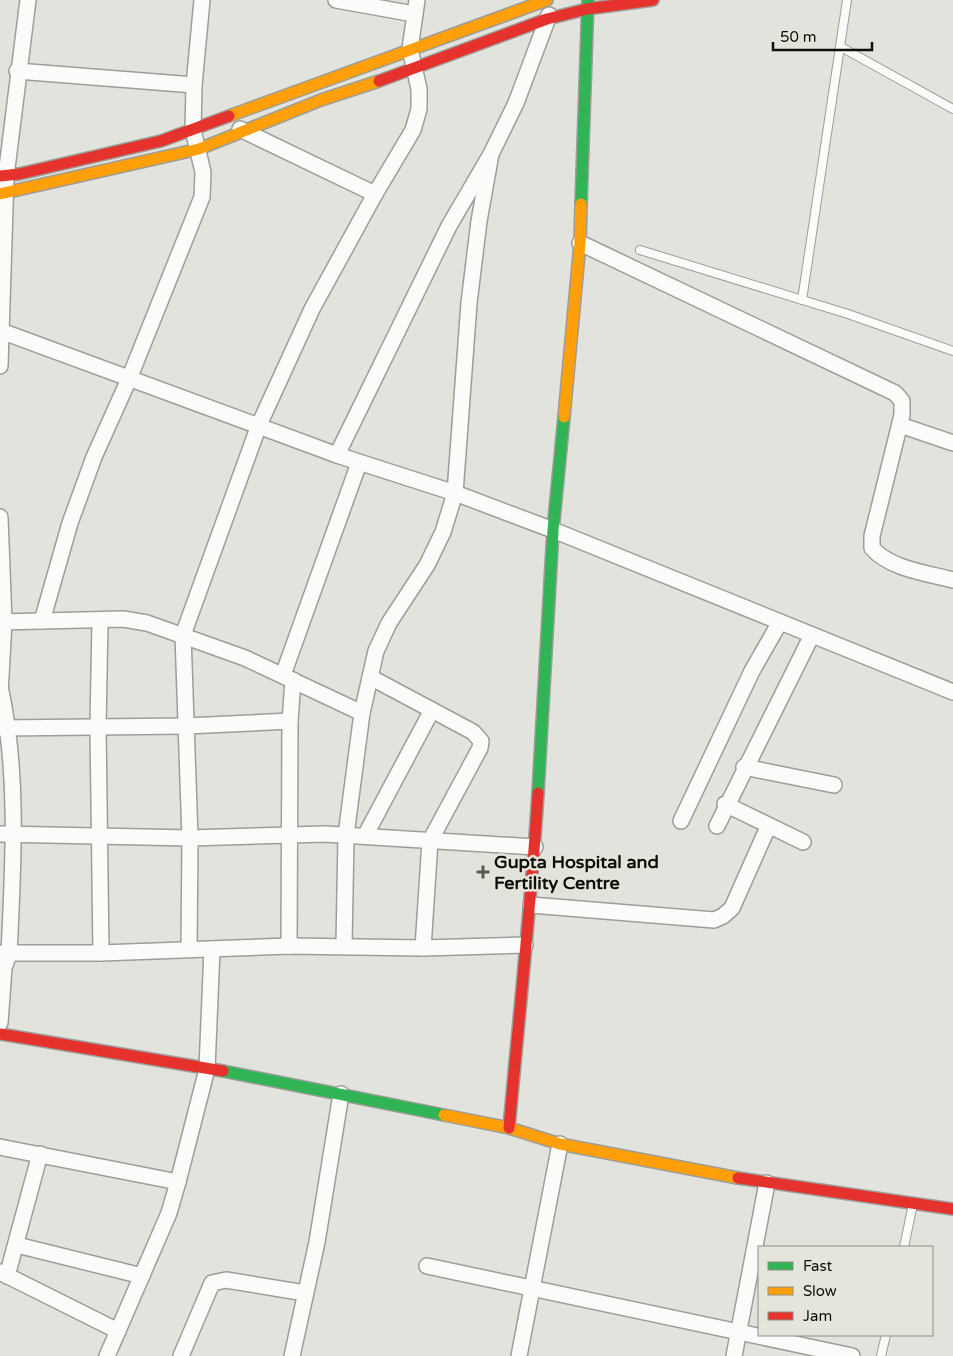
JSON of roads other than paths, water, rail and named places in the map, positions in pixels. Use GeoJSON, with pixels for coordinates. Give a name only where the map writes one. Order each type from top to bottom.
{"type":"FeatureCollection","features":[{"type":"Feature","properties":{"kind":"street"},"geometry":{"type":"LineString","coordinates":[[0,366],[3,176],[28,0]]}},
{"type":"Feature","properties":{"kind":"street"},"geometry":{"type":"LineString","coordinates":[[42,620],[70,523],[94,457],[129,379],[202,196],[203,172],[193,130],[194,85],[202,0]]}},
{"type":"Feature","properties":{"kind":"street"},"geometry":{"type":"LineString","coordinates":[[189,950],[190,838],[183,635],[259,425],[312,309],[375,194],[413,130],[419,109],[418,89],[410,49],[416,7],[336,0]]}},
{"type":"Feature","properties":{"kind":"street"},"geometry":{"type":"LineString","coordinates":[[3,176],[161,141],[547,0]]}},
{"type":"Feature","properties":{"kind":"street"},"geometry":{"type":"LineString","coordinates":[[337,455],[450,226],[491,154],[516,103],[546,19],[556,0]]}},
{"type":"Feature","properties":{"kind":"street"},"geometry":{"type":"LineString","coordinates":[[3,194],[199,149],[321,100],[414,70],[587,4],[653,0]]}},
{"type":"Feature","properties":{"kind":"street"},"geometry":{"type":"LineString","coordinates":[[509,1128],[525,945],[532,905],[553,530],[580,243],[587,4]]}},
{"type":"Feature","properties":{"kind":"street"},"geometry":{"type":"LineString","coordinates":[[17,71],[194,85]]}},
{"type":"Feature","properties":{"kind":"street"},"geometry":{"type":"LineString","coordinates":[[221,119],[375,194]]}},
{"type":"Feature","properties":{"kind":"street"},"geometry":{"type":"LineString","coordinates":[[344,946],[346,835],[362,712],[376,651],[389,623],[427,565],[443,532],[455,494],[469,303],[479,221],[491,154]]}},
{"type":"Feature","properties":{"kind":"street"},"geometry":{"type":"LineString","coordinates":[[580,243],[895,393],[902,400],[900,424],[872,536],[872,548],[880,557],[899,565],[952,575]]}},
{"type":"Feature","properties":{"kind":"street"},"geometry":{"type":"LineString","coordinates":[[1,331],[359,463],[455,494],[553,530],[953,692]]}},
{"type":"Feature","properties":{"kind":"street"},"geometry":{"type":"LineString","coordinates":[[900,424],[953,443]]}},
{"type":"Feature","properties":{"kind":"street"},"geometry":{"type":"LineString","coordinates":[[289,946],[290,721],[288,678],[359,463]]}},
{"type":"Feature","properties":{"kind":"street"},"geometry":{"type":"LineString","coordinates":[[0,518],[2,622],[0,693],[4,728],[7,834],[0,1023]]}},
{"type":"Feature","properties":{"kind":"street"},"geometry":{"type":"LineString","coordinates":[[2,622],[123,619],[146,623],[245,658],[362,712]]}},
{"type":"Feature","properties":{"kind":"street"},"geometry":{"type":"LineString","coordinates":[[100,621],[98,726],[101,953]]}},
{"type":"Feature","properties":{"kind":"street"},"geometry":{"type":"LineString","coordinates":[[681,821],[752,671],[780,622]]}},
{"type":"Feature","properties":{"kind":"street"},"geometry":{"type":"LineString","coordinates":[[717,826],[744,767],[812,635]]}},
{"type":"Feature","properties":{"kind":"street"},"geometry":{"type":"LineString","coordinates":[[370,678],[473,732],[481,742],[480,748],[430,841],[423,948]]}},
{"type":"Feature","properties":{"kind":"street"},"geometry":{"type":"LineString","coordinates":[[365,836],[432,710]]}},
{"type":"Feature","properties":{"kind":"street"},"geometry":{"type":"LineString","coordinates":[[4,728],[187,726],[290,721]]}},
{"type":"Feature","properties":{"kind":"street"},"geometry":{"type":"LineString","coordinates":[[744,767],[834,786]]}},
{"type":"Feature","properties":{"kind":"street"},"geometry":{"type":"LineString","coordinates":[[726,804],[768,827],[803,842]]}},
{"type":"Feature","properties":{"kind":"street"},"geometry":{"type":"LineString","coordinates":[[532,905],[714,920],[724,916],[732,908],[768,827]]}},
{"type":"Feature","properties":{"kind":"street"},"geometry":{"type":"LineString","coordinates":[[7,834],[99,838],[346,835],[535,847]]}},
{"type":"Feature","properties":{"kind":"street"},"geometry":{"type":"LineString","coordinates":[[3,959],[101,953],[289,946],[423,948],[525,945]]}},
{"type":"Feature","properties":{"kind":"street"},"geometry":{"type":"LineString","coordinates":[[107,1356],[169,1213],[178,1182],[207,1069],[212,949]]}},
{"type":"Feature","properties":{"kind":"street"},"geometry":{"type":"LineString","coordinates":[[0,1034],[341,1094],[509,1128],[560,1144],[768,1183],[914,1202],[953,1209]]}},
{"type":"Feature","properties":{"kind":"street"},"geometry":{"type":"LineString","coordinates":[[294,1356],[305,1293],[317,1242],[341,1094]]}},
{"type":"Feature","properties":{"kind":"street"},"geometry":{"type":"LineString","coordinates":[[520,1356],[560,1144]]}},
{"type":"Feature","properties":{"kind":"street"},"geometry":{"type":"LineString","coordinates":[[0,1147],[178,1182]]}},
{"type":"Feature","properties":{"kind":"street"},"geometry":{"type":"LineString","coordinates":[[40,1154],[17,1245],[3,1274],[118,1331]]}},
{"type":"Feature","properties":{"kind":"street"},"geometry":{"type":"LineString","coordinates":[[734,1356],[768,1183]]}},
{"type":"Feature","properties":{"kind":"street"},"geometry":{"type":"LineString","coordinates":[[17,1245],[142,1276]]}},
{"type":"Feature","properties":{"kind":"street"},"geometry":{"type":"LineString","coordinates":[[427,1266],[852,1356]]}},
{"type":"Feature","properties":{"kind":"street"},"geometry":{"type":"LineString","coordinates":[[182,1356],[212,1283],[226,1280],[305,1293]]}},
{"type":"Feature","properties":{"kind":"lane"},"geometry":{"type":"LineString","coordinates":[[802,300],[847,0]]}},
{"type":"Feature","properties":{"kind":"lane"},"geometry":{"type":"LineString","coordinates":[[840,47],[953,109]]}},
{"type":"Feature","properties":{"kind":"lane"},"geometry":{"type":"LineString","coordinates":[[640,250],[802,300],[953,351]]}},
{"type":"Feature","properties":{"kind":"lane"},"geometry":{"type":"LineString","coordinates":[[904,1246],[914,1202]]}},
{"type":"Feature","properties":{"kind":"lane"},"geometry":{"type":"LineString","coordinates":[[881,1356],[886,1336]]}},
{"type":"Feature","properties":{"kind":"place","name":"Gupta Hospital and Fertility Centre"},"geometry":{"type":"Point","coordinates":[483,872]}}]}
